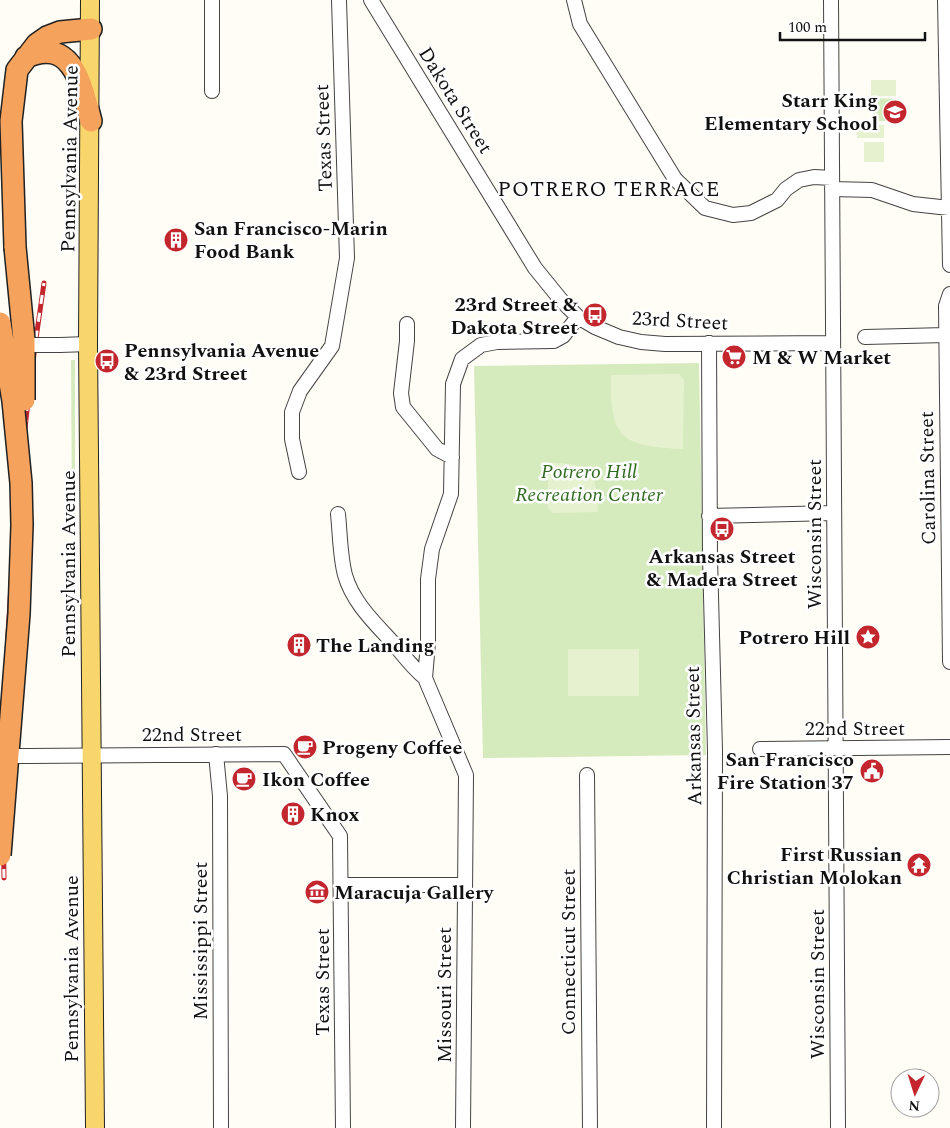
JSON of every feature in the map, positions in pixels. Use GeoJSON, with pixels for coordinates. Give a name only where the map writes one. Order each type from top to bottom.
{"type":"FeatureCollection","features":[{"type":"Feature","properties":{"kind":"highway"},"geometry":{"type":"LineString","coordinates":[[0,855],[19,614],[22,525],[24,340],[11,184],[11,121],[14,80],[21,62],[47,37],[60,32],[91,29]]}},
{"type":"Feature","properties":{"kind":"highway"},"geometry":{"type":"LineString","coordinates":[[26,57],[37,52],[46,52],[65,59],[72,65],[80,82],[91,121]]}},
{"type":"Feature","properties":{"kind":"highway"},"geometry":{"type":"LineString","coordinates":[[0,323],[14,410],[21,483],[22,525]]}},
{"type":"Feature","properties":{"kind":"main road","name":"Pennsylvania Avenue"},"geometry":{"type":"LineString","coordinates":[[90,0],[91,121],[88,344],[94,1128]]}},
{"type":"Feature","properties":{"kind":"street"},"geometry":{"type":"LineString","coordinates":[[212,0],[212,90]]}},
{"type":"Feature","properties":{"kind":"street","name":"Texas Street"},"geometry":{"type":"LineString","coordinates":[[299,472],[292,439],[292,412],[300,391],[332,346],[347,258],[339,0]]}},
{"type":"Feature","properties":{"kind":"street","name":"Dakota Street"},"geometry":{"type":"LineString","coordinates":[[371,0],[535,268],[560,300],[578,317]]}},
{"type":"Feature","properties":{"kind":"street"},"geometry":{"type":"LineString","coordinates":[[574,0],[580,24],[675,178],[704,208],[718,213],[733,215],[751,213],[777,200],[786,189],[799,180],[814,177],[832,184],[872,190],[913,204],[949,208]]}},
{"type":"Feature","properties":{"kind":"street","name":"Wisconsin Street"},"geometry":{"type":"LineString","coordinates":[[831,0],[838,1128]]}},
{"type":"Feature","properties":{"kind":"street"},"geometry":{"type":"LineString","coordinates":[[945,0],[950,265]]}},
{"type":"Feature","properties":{"kind":"street","name":"Carolina Street"},"geometry":{"type":"LineString","coordinates":[[950,294],[946,306],[950,662]]}},
{"type":"Feature","properties":{"kind":"street","name":"23rd Street"},"geometry":{"type":"LineString","coordinates":[[578,317],[595,327],[641,342],[832,343]]}},
{"type":"Feature","properties":{"kind":"street","name":"Missouri Street"},"geometry":{"type":"LineString","coordinates":[[463,1128],[466,775],[438,713],[425,678],[431,556],[451,494],[453,384],[456,371],[462,359],[481,345],[497,342],[554,342],[563,336],[578,317]]}},
{"type":"Feature","properties":{"kind":"street"},"geometry":{"type":"LineString","coordinates":[[407,324],[401,393],[403,407],[436,449],[452,457]]}},
{"type":"Feature","properties":{"kind":"street"},"geometry":{"type":"LineString","coordinates":[[865,338],[946,335]]}},
{"type":"Feature","properties":{"kind":"street","name":"Arkansas Street"},"geometry":{"type":"LineString","coordinates":[[709,343],[710,516],[715,751],[714,1128]]}},
{"type":"Feature","properties":{"kind":"street"},"geometry":{"type":"LineString","coordinates":[[0,344],[88,344]]}},
{"type":"Feature","properties":{"kind":"street"},"geometry":{"type":"LineString","coordinates":[[710,516],[834,513]]}},
{"type":"Feature","properties":{"kind":"street"},"geometry":{"type":"LineString","coordinates":[[338,514],[345,574],[350,588],[372,621],[396,646],[411,666],[425,678]]}},
{"type":"Feature","properties":{"kind":"street","name":"22nd Street"},"geometry":{"type":"LineString","coordinates":[[760,749],[950,747]]}},
{"type":"Feature","properties":{"kind":"street","name":"Mississippi Street"},"geometry":{"type":"LineString","coordinates":[[216,754],[220,796],[221,1128]]}},
{"type":"Feature","properties":{"kind":"street","name":"22nd Street"},"geometry":{"type":"LineString","coordinates":[[0,756],[284,754],[340,836]]}},
{"type":"Feature","properties":{"kind":"street","name":"Connecticut Street"},"geometry":{"type":"LineString","coordinates":[[588,775],[590,1128]]}},
{"type":"Feature","properties":{"kind":"street","name":"Texas Street"},"geometry":{"type":"LineString","coordinates":[[340,836],[343,1128]]}},
{"type":"Feature","properties":{"kind":"street"},"geometry":{"type":"LineString","coordinates":[[342,886],[465,885]]}},
{"type":"Feature","properties":{"kind":"green space"},"geometry":{"type":"Polygon","coordinates":[[[871,80],[896,80],[896,96],[871,96],[871,80]]]}},
{"type":"Feature","properties":{"kind":"green space"},"geometry":{"type":"Polygon","coordinates":[[[873,98],[894,99],[894,121],[873,121],[873,98]]]}},
{"type":"Feature","properties":{"kind":"green space"},"geometry":{"type":"Polygon","coordinates":[[[857,125],[884,125],[884,138],[857,138],[857,125]]]}},
{"type":"Feature","properties":{"kind":"green space"},"geometry":{"type":"Polygon","coordinates":[[[864,142],[884,142],[884,162],[864,162],[864,142]]]}},
{"type":"Feature","properties":{"kind":"green space"},"geometry":{"type":"Polygon","coordinates":[[[71,360],[75,360],[75,514],[72,514],[71,360]]]}},
{"type":"Feature","properties":{"kind":"green space","name":"Potrero Hill Recreation Center"},"geometry":{"type":"Polygon","coordinates":[[[699,363],[706,755],[483,758],[474,366],[699,363]]]}},
{"type":"Feature","properties":{"kind":"green space"},"geometry":{"type":"Polygon","coordinates":[[[679,374],[684,380],[683,449],[645,445],[623,435],[617,426],[613,413],[611,375],[679,374]]]}},
{"type":"Feature","properties":{"kind":"green space"},"geometry":{"type":"Polygon","coordinates":[[[548,463],[562,463],[582,467],[588,472],[593,478],[596,487],[598,512],[553,513],[548,508],[548,463]]]}},
{"type":"Feature","properties":{"kind":"green space"},"geometry":{"type":"Polygon","coordinates":[[[568,649],[639,649],[639,696],[568,696],[568,649]]]}},
{"type":"Feature","properties":{"kind":"railway"},"geometry":{"type":"LineString","coordinates":[[4,878],[4,728],[11,580],[25,431],[44,283]]}},
{"type":"Feature","properties":{"kind":"place","name":"Starr King Elementary School"},"geometry":{"type":"Point","coordinates":[895,112]}},
{"type":"Feature","properties":{"kind":"place","name":"San Francisco-Marin Food Bank"},"geometry":{"type":"Point","coordinates":[176,240]}},
{"type":"Feature","properties":{"kind":"place","name":"23rd Street & Dakota Street"},"geometry":{"type":"Point","coordinates":[595,315]}},
{"type":"Feature","properties":{"kind":"place","name":"M & W Market"},"geometry":{"type":"Point","coordinates":[734,357]}},
{"type":"Feature","properties":{"kind":"place","name":"Pennsylvania Avenue & 23rd Street"},"geometry":{"type":"Point","coordinates":[107,361]}},
{"type":"Feature","properties":{"kind":"place","name":"Arkansas Street & Madera Street"},"geometry":{"type":"Point","coordinates":[722,529]}},
{"type":"Feature","properties":{"kind":"place","name":"Potrero Hill"},"geometry":{"type":"Point","coordinates":[868,637]}},
{"type":"Feature","properties":{"kind":"place","name":"The Landing"},"geometry":{"type":"Point","coordinates":[299,645]}},
{"type":"Feature","properties":{"kind":"place","name":"Progeny Coffee"},"geometry":{"type":"Point","coordinates":[305,747]}},
{"type":"Feature","properties":{"kind":"place","name":"San Francisco Fire Station 37"},"geometry":{"type":"Point","coordinates":[872,771]}},
{"type":"Feature","properties":{"kind":"place","name":"Ikon Coffee"},"geometry":{"type":"Point","coordinates":[244,779]}},
{"type":"Feature","properties":{"kind":"place","name":"Knox"},"geometry":{"type":"Point","coordinates":[293,814]}},
{"type":"Feature","properties":{"kind":"place","name":"First Russian Christian Molokan"},"geometry":{"type":"Point","coordinates":[919,865]}},
{"type":"Feature","properties":{"kind":"place","name":"Maracuja Gallery"},"geometry":{"type":"Point","coordinates":[317,892]}},
{"type":"Feature","properties":{"kind":"district","name":"POTRERO TERRACE"},"geometry":{"type":"Point","coordinates":[609,189]}}]}
